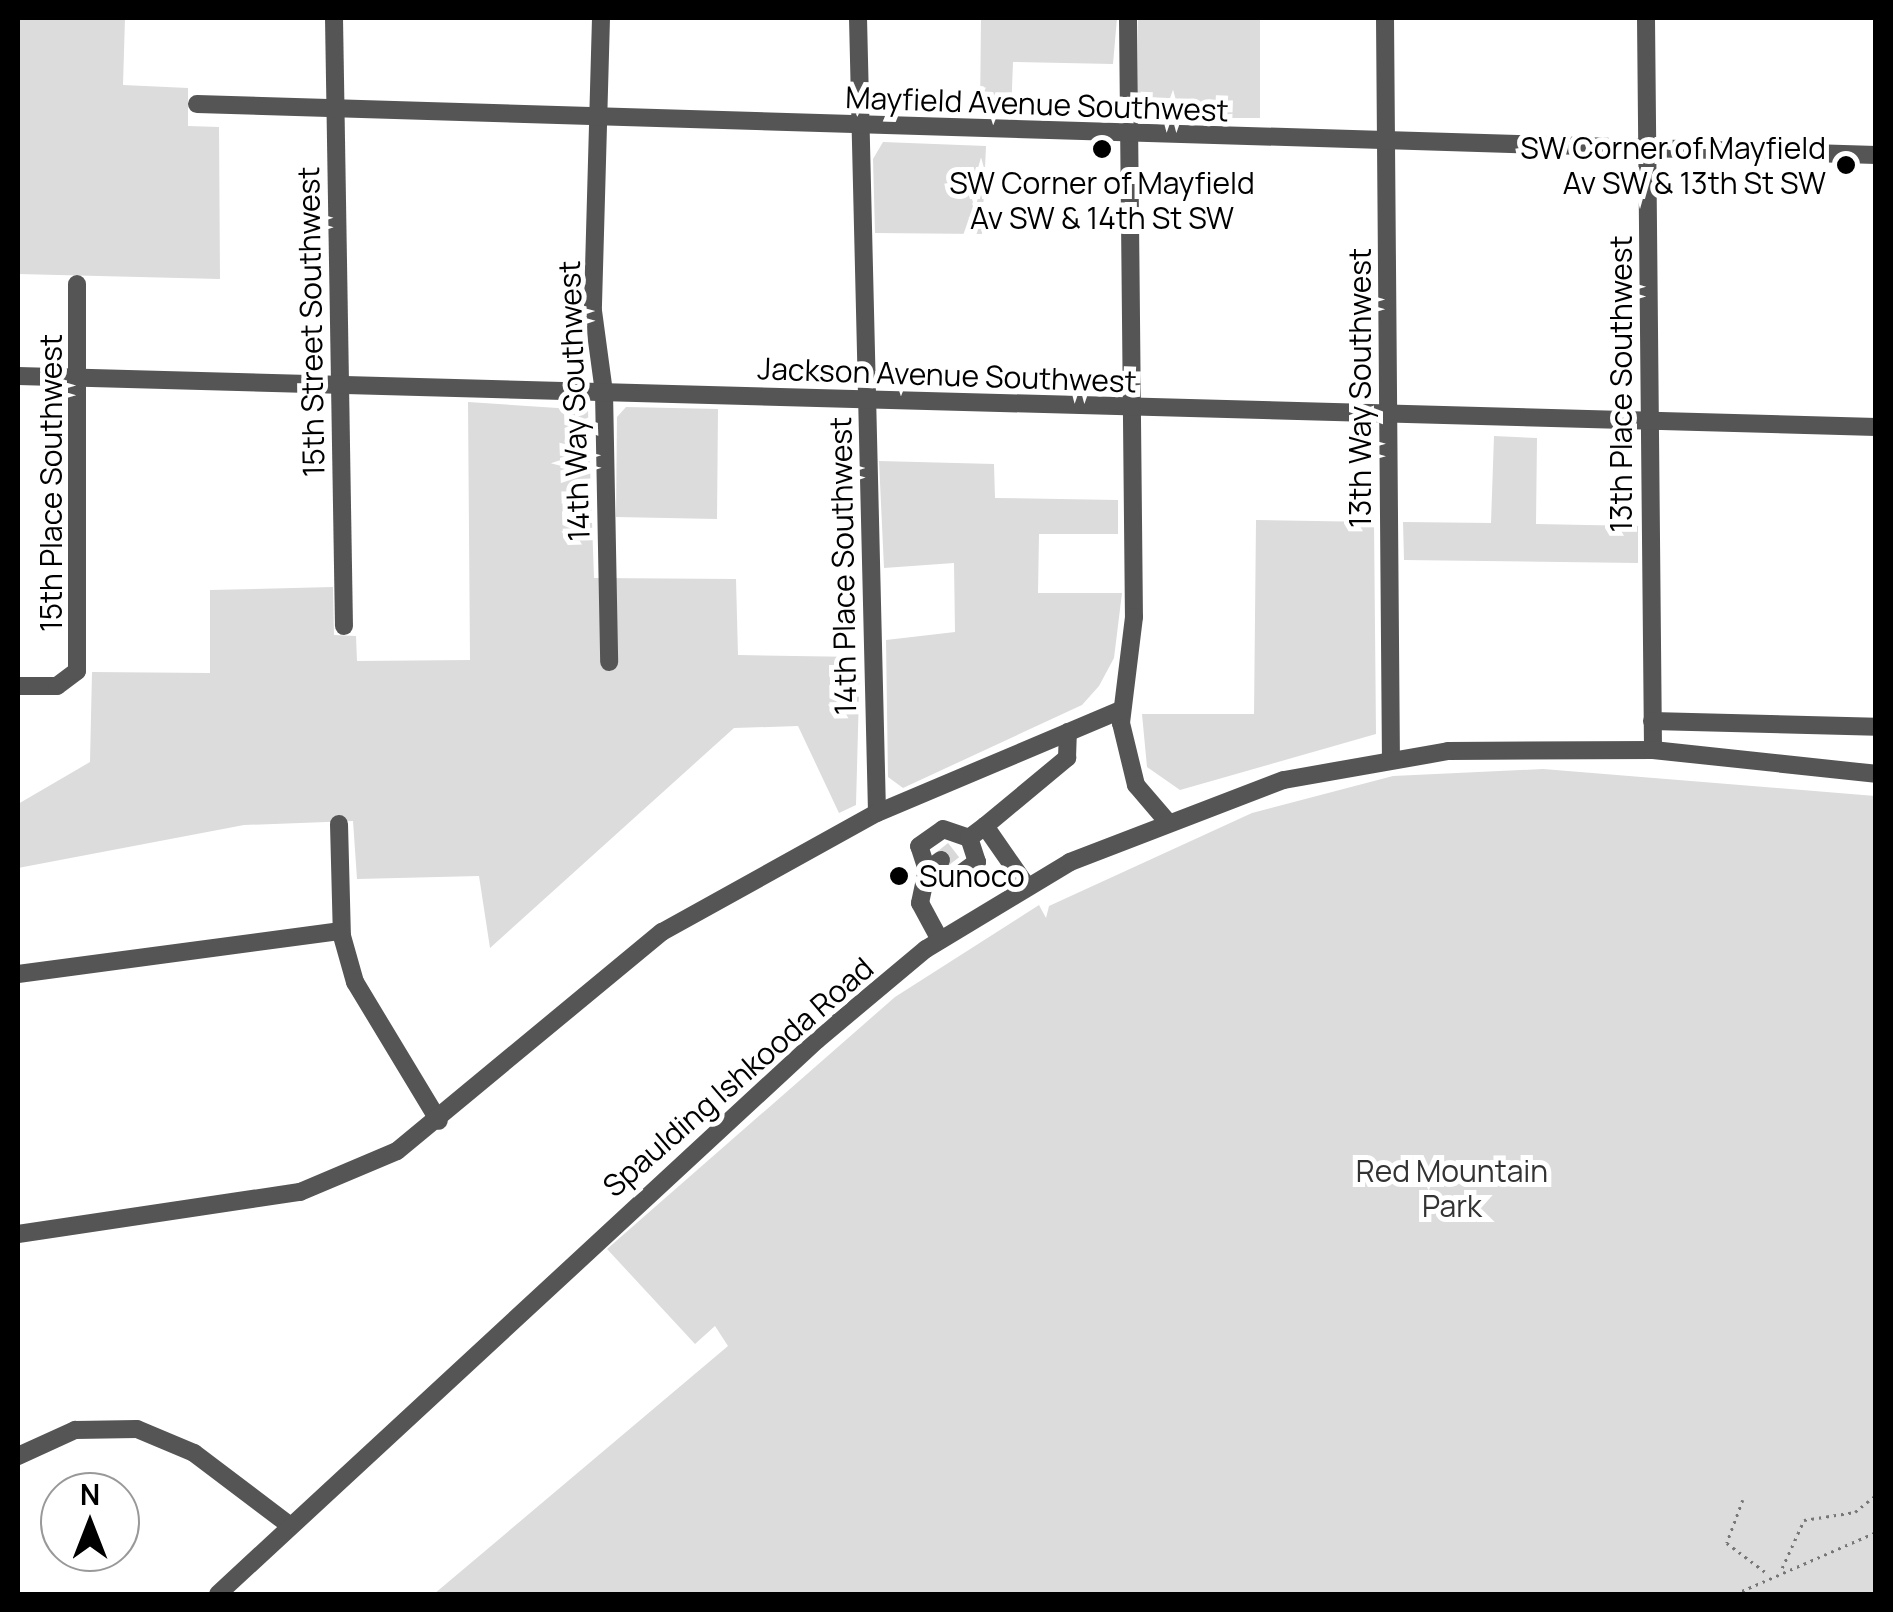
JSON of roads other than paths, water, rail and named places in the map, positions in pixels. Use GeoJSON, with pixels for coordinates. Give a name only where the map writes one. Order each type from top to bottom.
{"type":"FeatureCollection","features":[{"type":"Feature","properties":{"kind":"street","name":"15th Street Southwest"},"geometry":{"type":"LineString","coordinates":[[334,18],[344,626]]}},
{"type":"Feature","properties":{"kind":"street","name":"14th Way Southwest"},"geometry":{"type":"LineString","coordinates":[[600,18],[593,311],[604,392],[608,662]]}},
{"type":"Feature","properties":{"kind":"street","name":"14th Place Southwest"},"geometry":{"type":"LineString","coordinates":[[858,18],[877,813]]}},
{"type":"Feature","properties":{"kind":"street"},"geometry":{"type":"LineString","coordinates":[[1128,18],[1124,134],[1134,618],[1121,710],[1136,784],[1165,820]]}},
{"type":"Feature","properties":{"kind":"street","name":"13th Way Southwest"},"geometry":{"type":"LineString","coordinates":[[1384,18],[1391,759]]}},
{"type":"Feature","properties":{"kind":"street","name":"13th Place Southwest"},"geometry":{"type":"LineString","coordinates":[[1646,18],[1653,750]]}},
{"type":"Feature","properties":{"kind":"street","name":"Mayfield Avenue Southwest"},"geometry":{"type":"LineString","coordinates":[[197,104],[1876,155]]}},
{"type":"Feature","properties":{"kind":"street","name":"15th Place Southwest"},"geometry":{"type":"LineString","coordinates":[[18,686],[72,679],[81,590],[77,284]]}},
{"type":"Feature","properties":{"kind":"street","name":"Jackson Avenue Southwest"},"geometry":{"type":"LineString","coordinates":[[18,376],[1650,424],[1876,426]]}},
{"type":"Feature","properties":{"kind":"street"},"geometry":{"type":"LineString","coordinates":[[18,1234],[300,1192],[397,1151],[439,1122],[662,932],[877,813],[1121,710]]}},
{"type":"Feature","properties":{"kind":"street"},"geometry":{"type":"LineString","coordinates":[[1652,721],[1876,728]]}},
{"type":"Feature","properties":{"kind":"street"},"geometry":{"type":"LineString","coordinates":[[940,940],[920,903],[948,854],[1067,758],[1068,732]]}},
{"type":"Feature","properties":{"kind":"street","name":"Spaulding Ishkooda Road"},"geometry":{"type":"LineString","coordinates":[[218,1594],[288,1524],[816,1040],[940,940],[1026,885],[1165,820],[1284,780],[1391,759],[1539,744],[1653,750],[1876,774]]}},
{"type":"Feature","properties":{"kind":"street"},"geometry":{"type":"LineString","coordinates":[[339,824],[341,931],[370,1012],[439,1122]]}},
{"type":"Feature","properties":{"kind":"street"},"geometry":{"type":"LineString","coordinates":[[985,826],[1026,885]]}},
{"type":"Feature","properties":{"kind":"street"},"geometry":{"type":"LineString","coordinates":[[18,974],[341,931]]}},
{"type":"Feature","properties":{"kind":"street"},"geometry":{"type":"LineString","coordinates":[[18,1456],[74,1430],[137,1429],[208,1462],[288,1524]]}},
{"type":"Feature","properties":{"kind":"tunnel"},"geometry":{"type":"LineString","coordinates":[[941,860],[954,850]]}},
{"type":"Feature","properties":{"kind":"place","name":"SW Corner of Mayfield Av SW & 14th St SW"},"geometry":{"type":"Point","coordinates":[1102,149]}},
{"type":"Feature","properties":{"kind":"place","name":"SW Corner of Mayfield Av SW & 13th St SW"},"geometry":{"type":"Point","coordinates":[1846,165]}},
{"type":"Feature","properties":{"kind":"place","name":"Sunoco"},"geometry":{"type":"Point","coordinates":[899,876]}},
{"type":"Feature","properties":{"kind":"park label","name":"Red Mountain Park"},"geometry":{"type":"Point","coordinates":[1452,1188]}}]}
